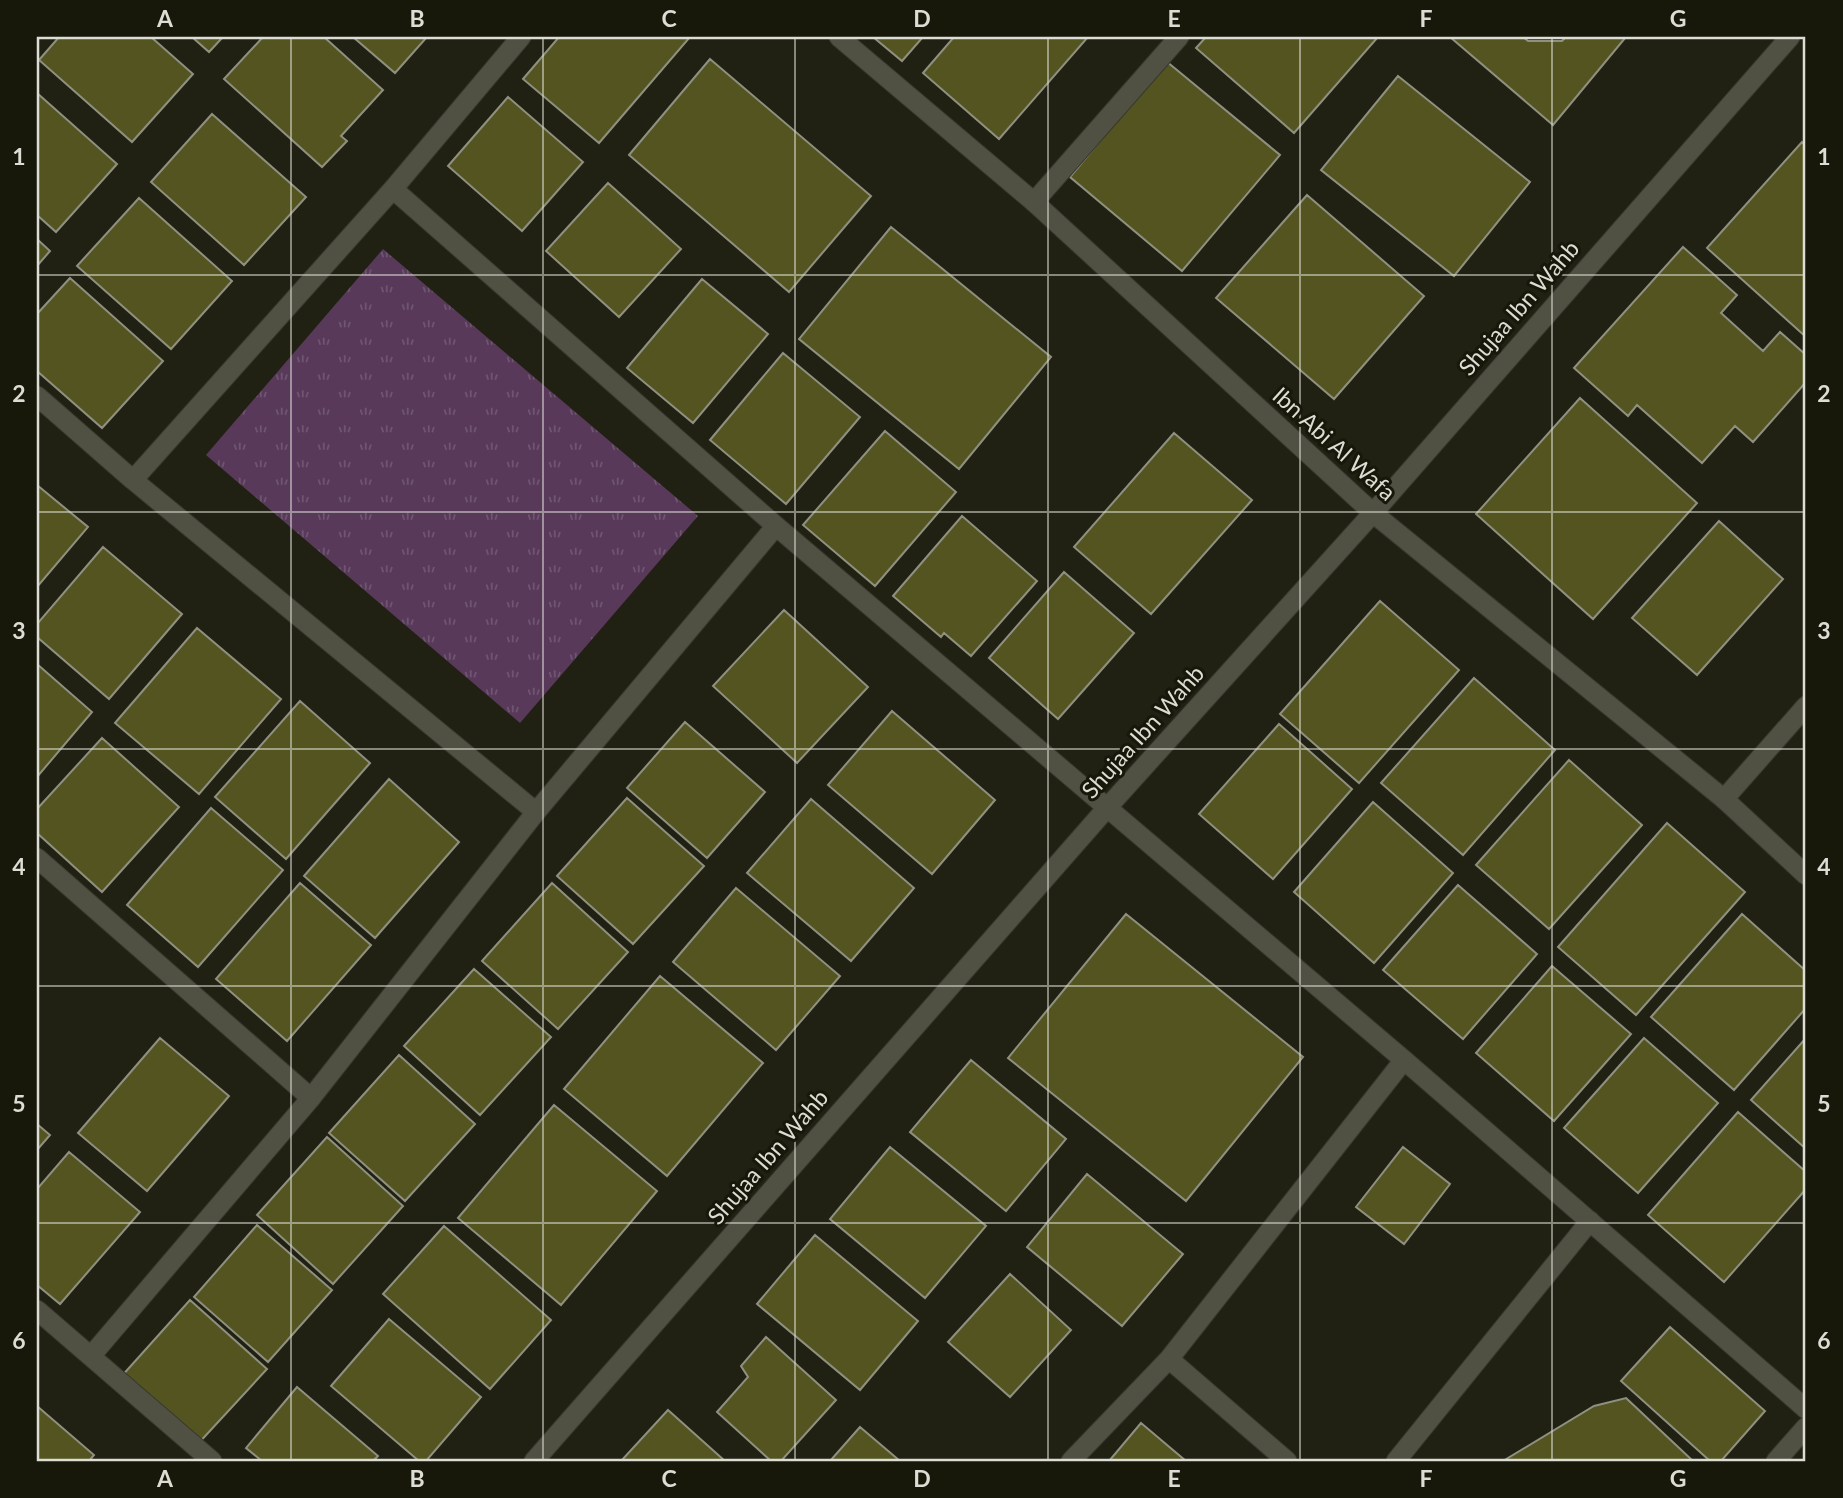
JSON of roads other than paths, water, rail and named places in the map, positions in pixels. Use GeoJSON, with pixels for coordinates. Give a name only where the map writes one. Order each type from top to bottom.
{"type":"FeatureCollection","features":[{"type":"Feature","properties":{"kind":"street"},"geometry":{"type":"LineString","coordinates":[[133,480],[393,189],[521,37]]}},
{"type":"Feature","properties":{"kind":"street","name":"Ibn Abi Al Wafa"},"geometry":{"type":"LineString","coordinates":[[839,37],[1034,202],[1373,513],[1724,799],[1806,874]]}},
{"type":"Feature","properties":{"kind":"street"},"geometry":{"type":"LineString","coordinates":[[1034,202],[1179,37]]}},
{"type":"Feature","properties":{"kind":"street","name":"Shujaa Ibn Wahb"},"geometry":{"type":"LineString","coordinates":[[534,1461],[1106,808],[1373,513],[1790,37]]}},
{"type":"Feature","properties":{"kind":"street"},"geometry":{"type":"LineString","coordinates":[[393,189],[776,526],[1404,1060],[1806,1409]]}},
{"type":"Feature","properties":{"kind":"street"},"geometry":{"type":"LineString","coordinates":[[37,396],[133,480],[536,812]]}},
{"type":"Feature","properties":{"kind":"street"},"geometry":{"type":"LineString","coordinates":[[91,1356],[311,1098],[536,812],[776,526]]}},
{"type":"Feature","properties":{"kind":"street"},"geometry":{"type":"LineString","coordinates":[[1724,799],[1806,706]]}},
{"type":"Feature","properties":{"kind":"street"},"geometry":{"type":"LineString","coordinates":[[37,858],[311,1098]]}},
{"type":"Feature","properties":{"kind":"street"},"geometry":{"type":"LineString","coordinates":[[1071,1461],[1169,1359],[1404,1060]]}},
{"type":"Feature","properties":{"kind":"street"},"geometry":{"type":"LineString","coordinates":[[1396,1461],[1590,1222]]}},
{"type":"Feature","properties":{"kind":"street"},"geometry":{"type":"LineString","coordinates":[[37,1310],[212,1461]]}},
{"type":"Feature","properties":{"kind":"street"},"geometry":{"type":"LineString","coordinates":[[1169,1359],[1287,1461]]}},
{"type":"Feature","properties":{"kind":"street"},"geometry":{"type":"LineString","coordinates":[[1776,1461],[1806,1426]]}}]}
